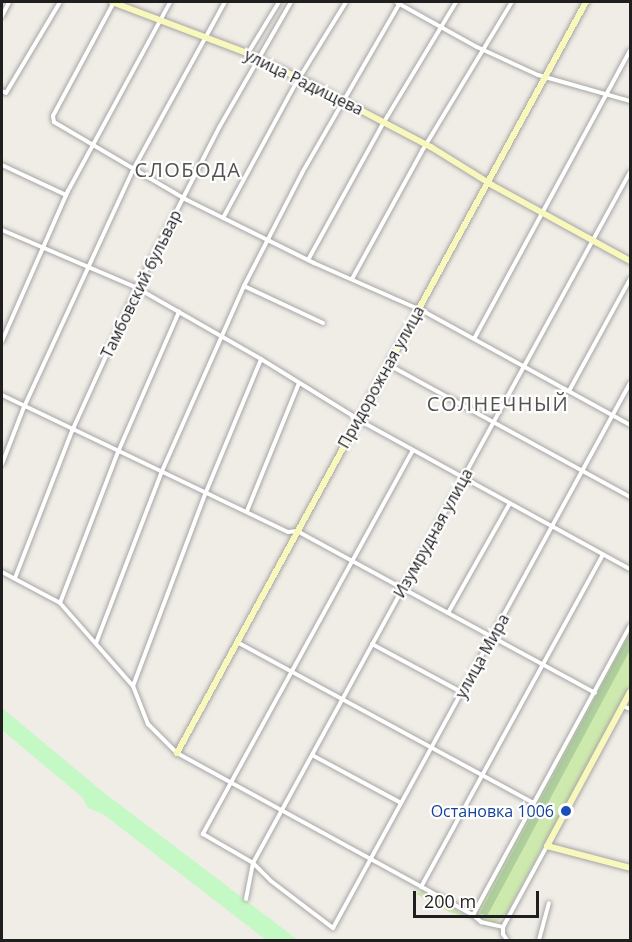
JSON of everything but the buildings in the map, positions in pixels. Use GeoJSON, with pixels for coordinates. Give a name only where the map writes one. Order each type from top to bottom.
{"type":"FeatureCollection","features":[{"type":"Feature","properties":{"kind":"street"},"geometry":{"type":"LineString","coordinates":[[2,16],[9,2]]}},
{"type":"Feature","properties":{"kind":"street"},"geometry":{"type":"LineString","coordinates":[[2,91],[6,93],[60,2]]}},
{"type":"Feature","properties":{"kind":"street"},"geometry":{"type":"LineString","coordinates":[[114,2],[53,120],[182,197],[309,260],[418,309],[630,425]]}},
{"type":"Feature","properties":{"kind":"street","name":"улица Радищева"},"geometry":{"type":"LineString","coordinates":[[114,2],[205,35],[299,78],[426,145],[487,182],[630,261]]}},
{"type":"Feature","properties":{"kind":"street"},"geometry":{"type":"LineString","coordinates":[[2,341],[66,195],[170,2]]}},
{"type":"Feature","properties":{"kind":"street"},"geometry":{"type":"LineString","coordinates":[[2,464],[24,407],[134,168],[225,2]]}},
{"type":"Feature","properties":{"kind":"street"},"geometry":{"type":"LineString","coordinates":[[248,53],[279,2]]}},
{"type":"Feature","properties":{"kind":"street","name":"Тамбовский бульвар"},"geometry":{"type":"LineString","coordinates":[[15,578],[72,431],[137,288],[182,197],[291,2]]}},
{"type":"Feature","properties":{"kind":"street"},"geometry":{"type":"LineString","coordinates":[[223,218],[299,78],[346,2]]}},
{"type":"Feature","properties":{"kind":"street"},"geometry":{"type":"LineString","coordinates":[[309,260],[384,122],[456,2]]}},
{"type":"Feature","properties":{"kind":"street"},"geometry":{"type":"LineString","coordinates":[[352,279],[481,49],[512,2]]}},
{"type":"Feature","properties":{"kind":"street","name":"Придорожная улица"},"geometry":{"type":"LineString","coordinates":[[177,753],[586,2]]}},
{"type":"Feature","properties":{"kind":"street"},"geometry":{"type":"LineString","coordinates":[[96,643],[162,471],[244,286],[342,100],[398,3],[481,49],[544,77],[630,101]]}},
{"type":"Feature","properties":{"kind":"street"},"geometry":{"type":"LineString","coordinates":[[474,339],[630,50]]}},
{"type":"Feature","properties":{"kind":"street"},"geometry":{"type":"LineString","coordinates":[[2,165],[66,195]]}},
{"type":"Feature","properties":{"kind":"street","name":"Изумрудная улица"},"geometry":{"type":"LineString","coordinates":[[246,899],[253,862],[630,172]]}},
{"type":"Feature","properties":{"kind":"street"},"geometry":{"type":"LineString","coordinates":[[2,230],[137,288],[222,335],[358,419],[630,569]]}},
{"type":"Feature","properties":{"kind":"street"},"geometry":{"type":"LineString","coordinates":[[569,391],[630,279]]}},
{"type":"Feature","properties":{"kind":"street"},"geometry":{"type":"LineString","coordinates":[[244,286],[323,323]]}},
{"type":"Feature","properties":{"kind":"street"},"geometry":{"type":"LineString","coordinates":[[60,603],[118,452],[179,312]]}},
{"type":"Feature","properties":{"kind":"street"},"geometry":{"type":"LineString","coordinates":[[133,686],[206,492],[261,359]]}},
{"type":"Feature","properties":{"kind":"street"},"geometry":{"type":"LineString","coordinates":[[388,364],[630,497]]}},
{"type":"Feature","properties":{"kind":"street"},"geometry":{"type":"LineString","coordinates":[[247,511],[299,383]]}},
{"type":"Feature","properties":{"kind":"street","name":"улица Мира"},"geometry":{"type":"LineString","coordinates":[[253,862],[271,880],[333,928],[630,383]]}},
{"type":"Feature","properties":{"kind":"street"},"geometry":{"type":"LineString","coordinates":[[2,395],[72,431],[162,471],[288,532],[297,531],[595,693]]}},
{"type":"Feature","properties":{"kind":"street"},"geometry":{"type":"LineString","coordinates":[[253,862],[203,834],[413,450]]}},
{"type":"Feature","properties":{"kind":"street"},"geometry":{"type":"LineString","coordinates":[[448,613],[510,503]]}},
{"type":"Feature","properties":{"kind":"street"},"geometry":{"type":"LineString","coordinates":[[421,887],[603,554]]}},
{"type":"Feature","properties":{"kind":"street"},"geometry":{"type":"LineString","coordinates":[[2,572],[60,603],[133,686],[148,724],[177,753],[473,915],[481,922],[503,927]]}},
{"type":"Feature","properties":{"kind":"street"},"geometry":{"type":"LineString","coordinates":[[473,915],[630,626]]}},
{"type":"Feature","properties":{"kind":"street"},"geometry":{"type":"LineString","coordinates":[[236,642],[534,803]]}},
{"type":"Feature","properties":{"kind":"street"},"geometry":{"type":"LineString","coordinates":[[372,645],[462,693]]}},
{"type":"Feature","properties":{"kind":"street"},"geometry":{"type":"LineString","coordinates":[[507,940],[503,934],[503,927],[630,692]]}},
{"type":"Feature","properties":{"kind":"street"},"geometry":{"type":"LineString","coordinates":[[623,706],[630,709]]}},
{"type":"Feature","properties":{"kind":"street"},"geometry":{"type":"LineString","coordinates":[[312,755],[401,803]]}},
{"type":"Feature","properties":{"kind":"street"},"geometry":{"type":"LineString","coordinates":[[548,846],[630,868]]}},
{"type":"Feature","properties":{"kind":"street"},"geometry":{"type":"LineString","coordinates":[[539,940],[549,903]]}},
{"type":"Feature","properties":{"kind":"green space"},"geometry":{"type":"Polygon","coordinates":[[[630,630],[630,685],[506,915],[493,924],[479,918],[477,913],[630,630]]]}},
{"type":"Feature","properties":{"kind":"green space"},"geometry":{"type":"Polygon","coordinates":[[[630,633],[630,650],[487,916],[480,913],[630,633]]]}},
{"type":"Feature","properties":{"kind":"green space"},"geometry":{"type":"Polygon","coordinates":[[[2,708],[103,792],[298,940],[266,940],[103,814],[88,808],[82,797],[2,730],[2,708]]]}},
{"type":"Feature","properties":{"kind":"green space"},"geometry":{"type":"Polygon","coordinates":[[[422,891],[472,919],[449,912],[416,894],[422,891]]]}},
{"type":"Feature","properties":{"kind":"place","name":"Остановка 1006"},"geometry":{"type":"Point","coordinates":[566,811]}},
{"type":"Feature","properties":{"kind":"district","name":"СЛОБОДА"},"geometry":{"type":"Point","coordinates":[188,169]}},
{"type":"Feature","properties":{"kind":"district","name":"СОЛНЕЧНЫЙ"},"geometry":{"type":"Point","coordinates":[498,403]}}]}
